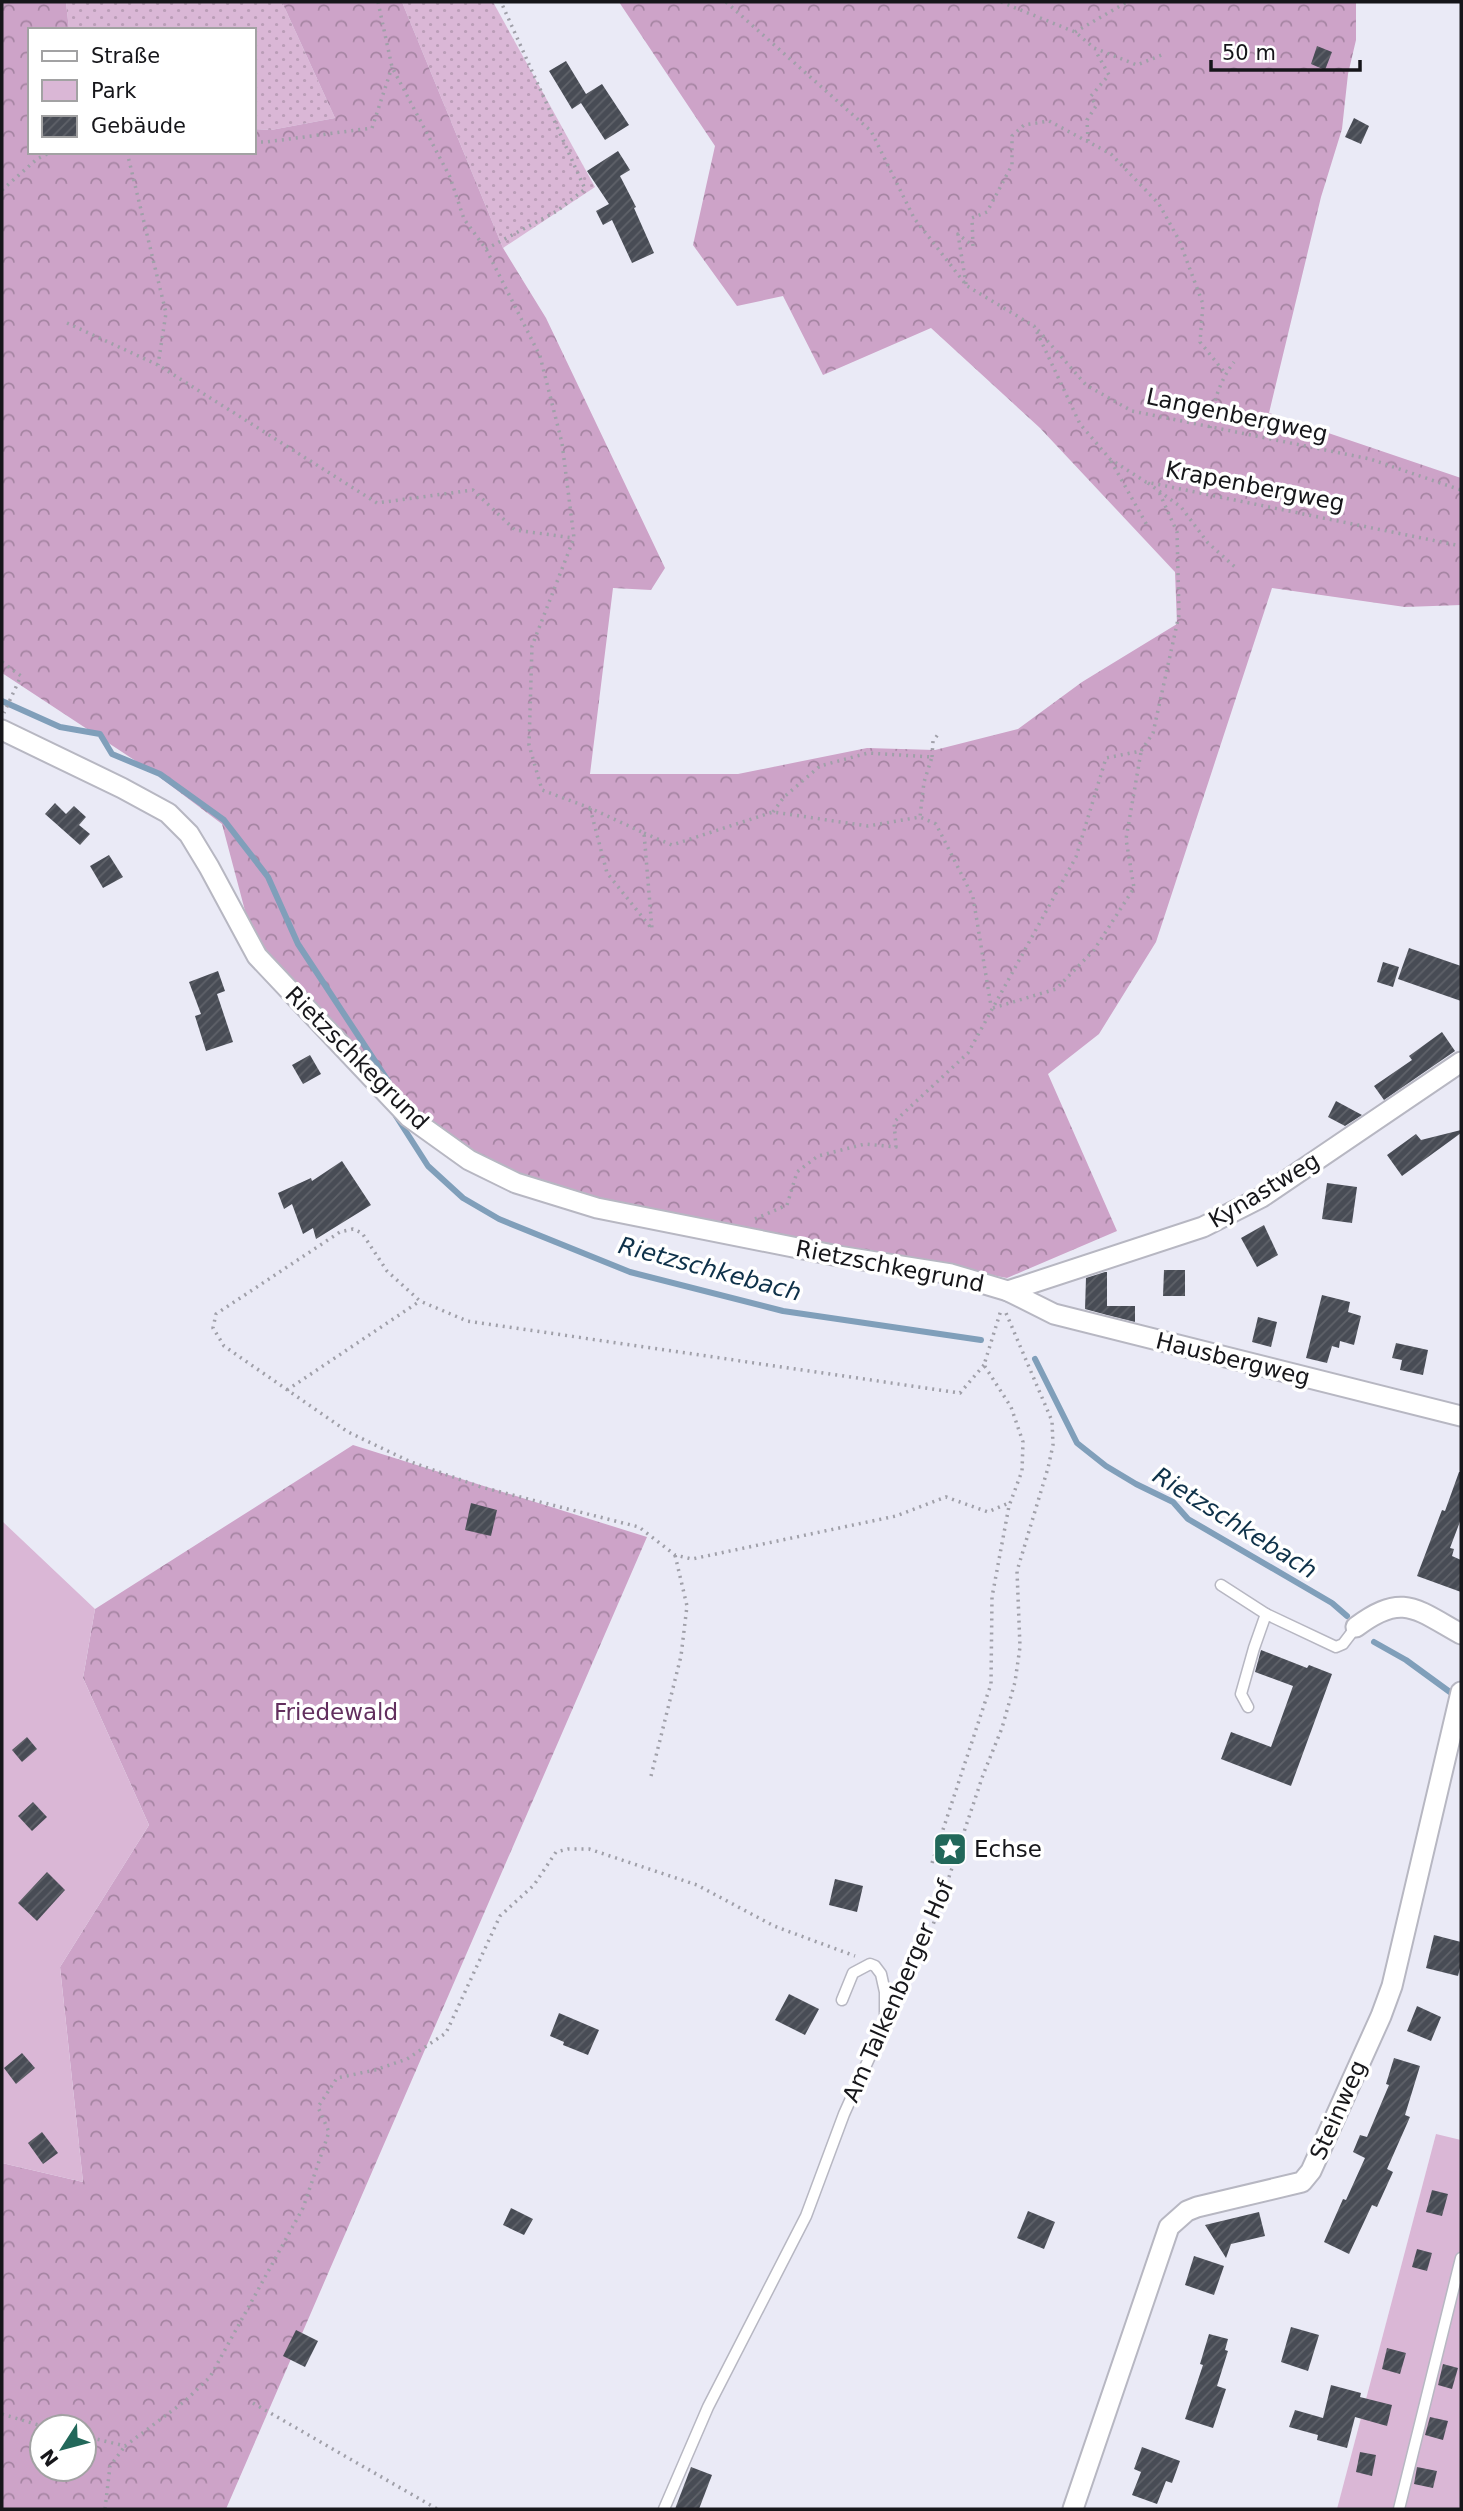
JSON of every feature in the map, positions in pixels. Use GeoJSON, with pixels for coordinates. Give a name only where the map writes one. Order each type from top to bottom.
{"type":"FeatureCollection","features":[{"type":"Feature","properties":{"kind":"street","name":"Rietzschkegrund"},"geometry":{"type":"LineString","coordinates":[[2,730],[168,813],[189,834],[209,866],[257,956],[409,1117],[469,1160],[516,1183],[597,1208],[724,1231],[838,1256],[951,1274],[1008,1291]]}},
{"type":"Feature","properties":{"kind":"street","name":"Kynastweg"},"geometry":{"type":"LineString","coordinates":[[1008,1291],[1215,1221],[1262,1197],[1461,1062]]}},
{"type":"Feature","properties":{"kind":"street","name":"Hausbergweg"},"geometry":{"type":"LineString","coordinates":[[1008,1291],[1054,1314],[1461,1416]]}},
{"type":"Feature","properties":{"kind":"street"},"geometry":{"type":"LineString","coordinates":[[1356,1627],[1371,1615],[1402,1606],[1412,1607],[1461,1634]]}},
{"type":"Feature","properties":{"kind":"street","name":"Steinweg"},"geometry":{"type":"LineString","coordinates":[[1073,2509],[1169,2227],[1187,2211],[1197,2207],[1302,2182],[1311,2171],[1392,1986],[1461,1692]]}},
{"type":"Feature","properties":{"kind":"lane"},"geometry":{"type":"LineString","coordinates":[[1221,1585],[1266,1614],[1336,1647],[1343,1644],[1356,1627]]}},
{"type":"Feature","properties":{"kind":"lane"},"geometry":{"type":"LineString","coordinates":[[1248,1707],[1241,1694],[1266,1614]]}},
{"type":"Feature","properties":{"kind":"lane"},"geometry":{"type":"LineString","coordinates":[[842,2000],[853,1973],[870,1964],[875,1966],[881,1974],[885,2023]]}},
{"type":"Feature","properties":{"kind":"lane","name":"Am Talkenberger Hof"},"geometry":{"type":"LineString","coordinates":[[664,2509],[708,2407],[806,2216],[844,2114],[885,2023]]}},
{"type":"Feature","properties":{"kind":"lane"},"geometry":{"type":"LineString","coordinates":[[1399,2509],[1461,2258]]}},
{"type":"Feature","properties":{"kind":"path"},"geometry":{"type":"LineString","coordinates":[[378,2],[392,67],[450,177],[464,219],[486,249],[540,356],[562,443],[574,538],[532,646],[529,745],[542,790],[590,808],[672,845],[773,812],[868,825],[920,817],[936,824],[973,897],[991,1009]]}},
{"type":"Feature","properties":{"kind":"path"},"geometry":{"type":"LineString","coordinates":[[486,249],[557,211],[586,189],[501,2]]}},
{"type":"Feature","properties":{"kind":"path"},"geometry":{"type":"LineString","coordinates":[[726,2],[871,131],[914,218],[967,286],[1034,326]]}},
{"type":"Feature","properties":{"kind":"path"},"geometry":{"type":"LineString","coordinates":[[1001,2],[1075,32],[1094,48],[1137,65],[1164,54]]}},
{"type":"Feature","properties":{"kind":"path"},"geometry":{"type":"LineString","coordinates":[[1075,32],[1127,2]]}},
{"type":"Feature","properties":{"kind":"path"},"geometry":{"type":"LineString","coordinates":[[1088,141],[1087,120],[1096,106],[1091,96],[1109,75],[1094,48]]}},
{"type":"Feature","properties":{"kind":"path"},"geometry":{"type":"LineString","coordinates":[[256,142],[372,128],[392,67]]}},
{"type":"Feature","properties":{"kind":"path"},"geometry":{"type":"LineString","coordinates":[[967,286],[957,234],[973,246],[972,218],[987,212],[1012,165],[1012,136],[1024,125],[1049,121],[1111,153],[1159,204],[1179,240],[1203,304],[1200,342],[1225,373]]}},
{"type":"Feature","properties":{"kind":"path"},"geometry":{"type":"LineString","coordinates":[[2,190],[37,159],[47,154]]}},
{"type":"Feature","properties":{"kind":"path"},"geometry":{"type":"LineString","coordinates":[[127,154],[166,313],[158,365]]}},
{"type":"Feature","properties":{"kind":"path"},"geometry":{"type":"LineString","coordinates":[[67,323],[158,365],[377,503],[473,490],[515,530],[574,538]]}},
{"type":"Feature","properties":{"kind":"path","name":"Langenbergweg"},"geometry":{"type":"LineString","coordinates":[[1034,326],[1086,385],[1132,411],[1370,459],[1461,490]]}},
{"type":"Feature","properties":{"kind":"path","name":"Krapenbergweg"},"geometry":{"type":"LineString","coordinates":[[1034,326],[1080,424],[1110,459],[1146,482],[1461,546]]}},
{"type":"Feature","properties":{"kind":"path"},"geometry":{"type":"LineString","coordinates":[[1210,428],[1213,404],[1225,373],[1234,362]]}},
{"type":"Feature","properties":{"kind":"path"},"geometry":{"type":"LineString","coordinates":[[1110,459],[1148,527]]}},
{"type":"Feature","properties":{"kind":"path"},"geometry":{"type":"LineString","coordinates":[[1146,482],[1181,507],[1208,543],[1235,567]]}},
{"type":"Feature","properties":{"kind":"path"},"geometry":{"type":"LineString","coordinates":[[991,1009],[1056,989],[1094,950],[1134,888],[1126,839],[1141,751],[1153,733],[1180,615],[1177,532],[1159,492]]}},
{"type":"Feature","properties":{"kind":"path"},"geometry":{"type":"LineString","coordinates":[[2,662],[21,676],[2,718]]}},
{"type":"Feature","properties":{"kind":"path"},"geometry":{"type":"LineString","coordinates":[[920,817],[933,741],[939,733]]}},
{"type":"Feature","properties":{"kind":"path"},"geometry":{"type":"LineString","coordinates":[[724,1231],[787,1206],[797,1172],[818,1156],[865,1144],[896,1147],[894,1122],[968,1053],[1076,857],[1106,758],[1141,751]]}},
{"type":"Feature","properties":{"kind":"path"},"geometry":{"type":"LineString","coordinates":[[773,812],[784,797],[820,766],[868,753],[932,757]]}},
{"type":"Feature","properties":{"kind":"path"},"geometry":{"type":"LineString","coordinates":[[590,808],[607,873],[652,929],[644,834]]}},
{"type":"Feature","properties":{"kind":"path"},"geometry":{"type":"LineString","coordinates":[[1008,1291],[984,1365],[960,1393],[467,1321],[420,1301],[387,1270],[362,1233],[353,1229],[340,1232],[216,1314],[213,1328],[224,1346],[348,1432],[411,1462],[481,1487],[639,1527],[675,1555],[692,1559],[896,1516],[946,1497],[988,1512],[1011,1502]]}},
{"type":"Feature","properties":{"kind":"path","name":"Am Talkenberger Hof"},"geometry":{"type":"LineString","coordinates":[[885,2023],[933,1926],[983,1775],[1002,1728],[1015,1682],[1020,1647],[1017,1571],[1053,1445],[1052,1421],[1006,1316],[1008,1291]]}},
{"type":"Feature","properties":{"kind":"path"},"geometry":{"type":"LineString","coordinates":[[287,1390],[420,1301]]}},
{"type":"Feature","properties":{"kind":"path"},"geometry":{"type":"LineString","coordinates":[[932,1863],[991,1684],[992,1597],[1011,1502],[1022,1471],[1023,1442],[1011,1407],[984,1365]]}},
{"type":"Feature","properties":{"kind":"path"},"geometry":{"type":"LineString","coordinates":[[651,1776],[683,1643],[687,1606],[675,1555]]}},
{"type":"Feature","properties":{"kind":"path"},"geometry":{"type":"LineString","coordinates":[[105,2509],[110,2466],[125,2446],[185,2401],[210,2377],[303,2208],[329,2132],[318,2107],[337,2078],[375,2070],[407,2059],[446,2033],[500,1916],[534,1885],[556,1852],[589,1849],[697,1885],[774,1926],[853,1955]]}},
{"type":"Feature","properties":{"kind":"path"},"geometry":{"type":"LineString","coordinates":[[253,2403],[437,2509]]}},
{"type":"Feature","properties":{"kind":"path"},"geometry":{"type":"LineString","coordinates":[[2,2414],[28,2422]]}},
{"type":"Feature","properties":{"kind":"path"},"geometry":{"type":"LineString","coordinates":[[98,2439],[125,2446]]}},
{"type":"Feature","properties":{"kind":"green space"},"geometry":{"type":"Polygon","coordinates":[[[2,2],[66,2],[69,28],[28,28],[28,154],[256,154],[256,129],[271,130],[335,118],[282,2],[402,2],[503,248],[546,318],[665,568],[651,590],[613,588],[590,774],[738,774],[867,748],[935,750],[1018,729],[1082,682],[1177,624],[1175,572],[1040,428],[931,328],[823,375],[783,296],[737,306],[693,245],[715,146],[619,2],[1356,2],[1356,40],[1348,74],[1342,129],[1321,197],[1269,413],[1461,478],[1461,605],[1405,607],[1272,588],[1156,942],[1099,1034],[1048,1074],[1117,1231],[1007,1278],[516,1183],[409,1117],[257,956],[222,824],[154,773],[2,673],[2,2]]]}},
{"type":"Feature","properties":{"kind":"green space"},"geometry":{"type":"Polygon","coordinates":[[[66,2],[282,2],[335,118],[271,130],[256,129],[256,28],[69,28],[66,2]]]}},
{"type":"Feature","properties":{"kind":"green space"},"geometry":{"type":"Polygon","coordinates":[[[402,2],[493,2],[595,187],[503,248],[402,2]]]}},
{"type":"Feature","properties":{"kind":"green space","name":"Friedewald"},"geometry":{"type":"Polygon","coordinates":[[[353,1445],[647,1537],[226,2509],[2,2509],[2,2163],[83,2182],[60,1967],[149,1825],[83,1678],[95,1609],[353,1445]]]}},
{"type":"Feature","properties":{"kind":"green space"},"geometry":{"type":"Polygon","coordinates":[[[2,1521],[95,1609],[83,1678],[149,1825],[60,1967],[83,2182],[2,2163],[2,1521]]]}},
{"type":"Feature","properties":{"kind":"green space"},"geometry":{"type":"Polygon","coordinates":[[[1436,2134],[1461,2140],[1461,2509],[1337,2509],[1436,2134]]]}},
{"type":"Feature","properties":{"kind":"building"},"geometry":{"type":"Polygon","coordinates":[[[1317,46],[1332,52],[1325,70],[1311,64],[1317,46]]]}},
{"type":"Feature","properties":{"kind":"building"},"geometry":{"type":"Polygon","coordinates":[[[566,61],[586,94],[602,84],[629,125],[605,140],[581,103],[572,109],[549,71],[566,61]]]}},
{"type":"Feature","properties":{"kind":"building"},"geometry":{"type":"Polygon","coordinates":[[[1354,118],[1369,126],[1361,144],[1345,137],[1354,118]]]}},
{"type":"Feature","properties":{"kind":"building"},"geometry":{"type":"Polygon","coordinates":[[[618,151],[630,170],[620,176],[636,207],[634,208],[654,253],[632,263],[612,220],[603,225],[596,211],[609,204],[587,171],[618,151]]]}},
{"type":"Feature","properties":{"kind":"building"},"geometry":{"type":"Polygon","coordinates":[[[55,803],[66,814],[74,806],[86,817],[79,825],[90,834],[80,845],[45,814],[55,803]]]}},
{"type":"Feature","properties":{"kind":"building"},"geometry":{"type":"Polygon","coordinates":[[[109,855],[123,877],[103,888],[90,866],[109,855]]]}},
{"type":"Feature","properties":{"kind":"building"},"geometry":{"type":"Polygon","coordinates":[[[1409,948],[1461,966],[1461,1001],[1398,979],[1409,948]]]}},
{"type":"Feature","properties":{"kind":"building"},"geometry":{"type":"Polygon","coordinates":[[[1383,962],[1399,967],[1393,987],[1377,982],[1383,962]]]}},
{"type":"Feature","properties":{"kind":"building"},"geometry":{"type":"Polygon","coordinates":[[[218,971],[225,991],[217,994],[233,1042],[206,1051],[195,1016],[201,1014],[189,982],[218,971]]]}},
{"type":"Feature","properties":{"kind":"building"},"geometry":{"type":"Polygon","coordinates":[[[1442,1032],[1455,1051],[1384,1100],[1374,1086],[1412,1060],[1409,1056],[1442,1032]]]}},
{"type":"Feature","properties":{"kind":"building"},"geometry":{"type":"Polygon","coordinates":[[[310,1055],[321,1074],[303,1084],[292,1065],[310,1055]]]}},
{"type":"Feature","properties":{"kind":"building"},"geometry":{"type":"Polygon","coordinates":[[[1336,1101],[1362,1115],[1345,1126],[1328,1117],[1336,1101]]]}},
{"type":"Feature","properties":{"kind":"building"},"geometry":{"type":"Polygon","coordinates":[[[1461,1130],[1461,1133],[1402,1176],[1387,1155],[1416,1134],[1421,1140],[1461,1130]]]}},
{"type":"Feature","properties":{"kind":"building"},"geometry":{"type":"Polygon","coordinates":[[[342,1161],[371,1205],[316,1239],[313,1228],[303,1234],[292,1204],[284,1209],[278,1193],[311,1178],[312,1181],[342,1161]]]}},
{"type":"Feature","properties":{"kind":"building"},"geometry":{"type":"Polygon","coordinates":[[[1327,1183],[1357,1187],[1352,1223],[1322,1219],[1327,1183]]]}},
{"type":"Feature","properties":{"kind":"building"},"geometry":{"type":"Polygon","coordinates":[[[1264,1225],[1278,1255],[1257,1267],[1241,1238],[1264,1225]]]}},
{"type":"Feature","properties":{"kind":"building"},"geometry":{"type":"Polygon","coordinates":[[[1164,1270],[1185,1270],[1185,1296],[1163,1296],[1164,1270]]]}},
{"type":"Feature","properties":{"kind":"building"},"geometry":{"type":"Polygon","coordinates":[[[1105,1272],[1107,1315],[1085,1309],[1086,1278],[1105,1272]]]}},
{"type":"Feature","properties":{"kind":"building"},"geometry":{"type":"Polygon","coordinates":[[[1322,1295],[1350,1302],[1348,1312],[1361,1316],[1354,1345],[1340,1341],[1339,1348],[1332,1346],[1327,1363],[1306,1358],[1322,1295]]]}},
{"type":"Feature","properties":{"kind":"building"},"geometry":{"type":"Polygon","coordinates":[[[1107,1306],[1135,1306],[1135,1322],[1107,1315],[1107,1306]]]}},
{"type":"Feature","properties":{"kind":"building"},"geometry":{"type":"Polygon","coordinates":[[[1258,1317],[1277,1322],[1271,1347],[1252,1342],[1258,1317]]]}},
{"type":"Feature","properties":{"kind":"building"},"geometry":{"type":"Polygon","coordinates":[[[1396,1343],[1428,1350],[1423,1375],[1400,1370],[1402,1360],[1392,1358],[1396,1343]]]}},
{"type":"Feature","properties":{"kind":"building"},"geometry":{"type":"Polygon","coordinates":[[[1459,1472],[1461,1519],[1450,1548],[1454,1549],[1452,1556],[1461,1560],[1461,1592],[1417,1576],[1459,1472]]]}},
{"type":"Feature","properties":{"kind":"building"},"geometry":{"type":"Polygon","coordinates":[[[471,1503],[497,1510],[491,1536],[465,1530],[471,1503]]]}},
{"type":"Feature","properties":{"kind":"building"},"geometry":{"type":"Polygon","coordinates":[[[1261,1650],[1307,1668],[1309,1665],[1332,1674],[1291,1786],[1221,1759],[1231,1732],[1271,1747],[1293,1686],[1255,1672],[1261,1650]]]}},
{"type":"Feature","properties":{"kind":"building"},"geometry":{"type":"Polygon","coordinates":[[[27,1737],[37,1749],[22,1762],[12,1750],[27,1737]]]}},
{"type":"Feature","properties":{"kind":"building"},"geometry":{"type":"Polygon","coordinates":[[[33,1802],[47,1817],[32,1831],[18,1816],[33,1802]]]}},
{"type":"Feature","properties":{"kind":"building"},"geometry":{"type":"Polygon","coordinates":[[[47,1872],[65,1890],[37,1921],[18,1903],[47,1872]]]}},
{"type":"Feature","properties":{"kind":"building"},"geometry":{"type":"Polygon","coordinates":[[[835,1879],[863,1886],[857,1912],[829,1905],[835,1879]]]}},
{"type":"Feature","properties":{"kind":"building"},"geometry":{"type":"Polygon","coordinates":[[[1434,1935],[1461,1942],[1458,1976],[1426,1968],[1434,1935]]]}},
{"type":"Feature","properties":{"kind":"building"},"geometry":{"type":"Polygon","coordinates":[[[789,1994],[819,2009],[805,2035],[775,2020],[789,1994]]]}},
{"type":"Feature","properties":{"kind":"building"},"geometry":{"type":"Polygon","coordinates":[[[1417,2006],[1441,2017],[1431,2041],[1407,2031],[1417,2006]]]}},
{"type":"Feature","properties":{"kind":"building"},"geometry":{"type":"Polygon","coordinates":[[[559,2013],[599,2030],[588,2055],[563,2045],[564,2042],[550,2036],[559,2013]]]}},
{"type":"Feature","properties":{"kind":"building"},"geometry":{"type":"Polygon","coordinates":[[[22,2053],[35,2068],[16,2084],[4,2068],[22,2053]]]}},
{"type":"Feature","properties":{"kind":"building"},"geometry":{"type":"Polygon","coordinates":[[[1394,2058],[1420,2066],[1405,2115],[1410,2117],[1387,2169],[1393,2172],[1377,2207],[1372,2205],[1349,2254],[1324,2242],[1365,2158],[1353,2152],[1360,2135],[1367,2137],[1389,2085],[1386,2084],[1394,2058]]]}},
{"type":"Feature","properties":{"kind":"building"},"geometry":{"type":"Polygon","coordinates":[[[42,2132],[58,2153],[43,2164],[28,2143],[42,2132]]]}},
{"type":"Feature","properties":{"kind":"building"},"geometry":{"type":"Polygon","coordinates":[[[1432,2190],[1448,2194],[1442,2216],[1426,2212],[1432,2190]]]}},
{"type":"Feature","properties":{"kind":"building"},"geometry":{"type":"Polygon","coordinates":[[[511,2208],[533,2219],[524,2235],[503,2225],[511,2208]]]}},
{"type":"Feature","properties":{"kind":"building"},"geometry":{"type":"Polygon","coordinates":[[[1028,2211],[1055,2222],[1044,2249],[1017,2238],[1028,2211]]]}},
{"type":"Feature","properties":{"kind":"building"},"geometry":{"type":"Polygon","coordinates":[[[1259,2212],[1265,2236],[1231,2244],[1226,2258],[1205,2225],[1259,2212]]]}},
{"type":"Feature","properties":{"kind":"building"},"geometry":{"type":"Polygon","coordinates":[[[1417,2249],[1432,2253],[1427,2271],[1412,2267],[1417,2249]]]}},
{"type":"Feature","properties":{"kind":"building"},"geometry":{"type":"Polygon","coordinates":[[[1194,2256],[1224,2266],[1214,2295],[1185,2285],[1194,2256]]]}},
{"type":"Feature","properties":{"kind":"building"},"geometry":{"type":"Polygon","coordinates":[[[1291,2327],[1319,2335],[1308,2371],[1281,2362],[1291,2327]]]}},
{"type":"Feature","properties":{"kind":"building"},"geometry":{"type":"Polygon","coordinates":[[[296,2330],[318,2341],[305,2367],[283,2356],[296,2330]]]}},
{"type":"Feature","properties":{"kind":"building"},"geometry":{"type":"Polygon","coordinates":[[[1209,2334],[1228,2339],[1225,2350],[1228,2351],[1217,2386],[1226,2389],[1213,2428],[1185,2419],[1203,2365],[1200,2364],[1209,2334]]]}},
{"type":"Feature","properties":{"kind":"building"},"geometry":{"type":"Polygon","coordinates":[[[1387,2348],[1406,2353],[1400,2374],[1382,2369],[1387,2348]]]}},
{"type":"Feature","properties":{"kind":"building"},"geometry":{"type":"Polygon","coordinates":[[[1443,2364],[1458,2368],[1452,2389],[1438,2385],[1443,2364]]]}},
{"type":"Feature","properties":{"kind":"building"},"geometry":{"type":"Polygon","coordinates":[[[1331,2385],[1361,2393],[1360,2397],[1392,2405],[1387,2426],[1355,2417],[1347,2448],[1317,2440],[1318,2435],[1289,2427],[1295,2410],[1323,2418],[1331,2385]]]}},
{"type":"Feature","properties":{"kind":"building"},"geometry":{"type":"Polygon","coordinates":[[[1430,2417],[1448,2421],[1443,2440],[1425,2435],[1430,2417]]]}},
{"type":"Feature","properties":{"kind":"building"},"geometry":{"type":"Polygon","coordinates":[[[1142,2447],[1180,2461],[1172,2483],[1166,2481],[1157,2504],[1132,2495],[1141,2472],[1134,2469],[1142,2447]]]}},
{"type":"Feature","properties":{"kind":"building"},"geometry":{"type":"Polygon","coordinates":[[[1360,2452],[1376,2455],[1372,2476],[1356,2472],[1360,2452]]]}},
{"type":"Feature","properties":{"kind":"building"},"geometry":{"type":"Polygon","coordinates":[[[691,2467],[712,2475],[699,2509],[675,2509],[691,2467]]]}},
{"type":"Feature","properties":{"kind":"building"},"geometry":{"type":"Polygon","coordinates":[[[1417,2467],[1437,2471],[1433,2488],[1414,2484],[1417,2467]]]}},
{"type":"Feature","properties":{"kind":"waterway","name":"Rietzschkebach"},"geometry":{"type":"LineString","coordinates":[[2,701],[60,727],[100,734],[112,754],[160,774],[224,820],[268,877],[298,944],[388,1081]]}},
{"type":"Feature","properties":{"kind":"waterway","name":"Rietzschkebach"},"geometry":{"type":"LineString","coordinates":[[396,1116],[428,1166],[463,1198],[499,1219],[630,1272],[783,1311],[981,1340]]}},
{"type":"Feature","properties":{"kind":"waterway","name":"Rietzschkebach"},"geometry":{"type":"LineString","coordinates":[[1035,1359],[1077,1443],[1106,1466],[1173,1502],[1188,1519],[1332,1603],[1347,1616]]}},
{"type":"Feature","properties":{"kind":"waterway","name":"Rietzschkebach"},"geometry":{"type":"LineString","coordinates":[[1374,1642],[1406,1660],[1454,1695]]}},
{"type":"Feature","properties":{"kind":"place","name":"Echse"},"geometry":{"type":"Point","coordinates":[950,1849]}}]}
